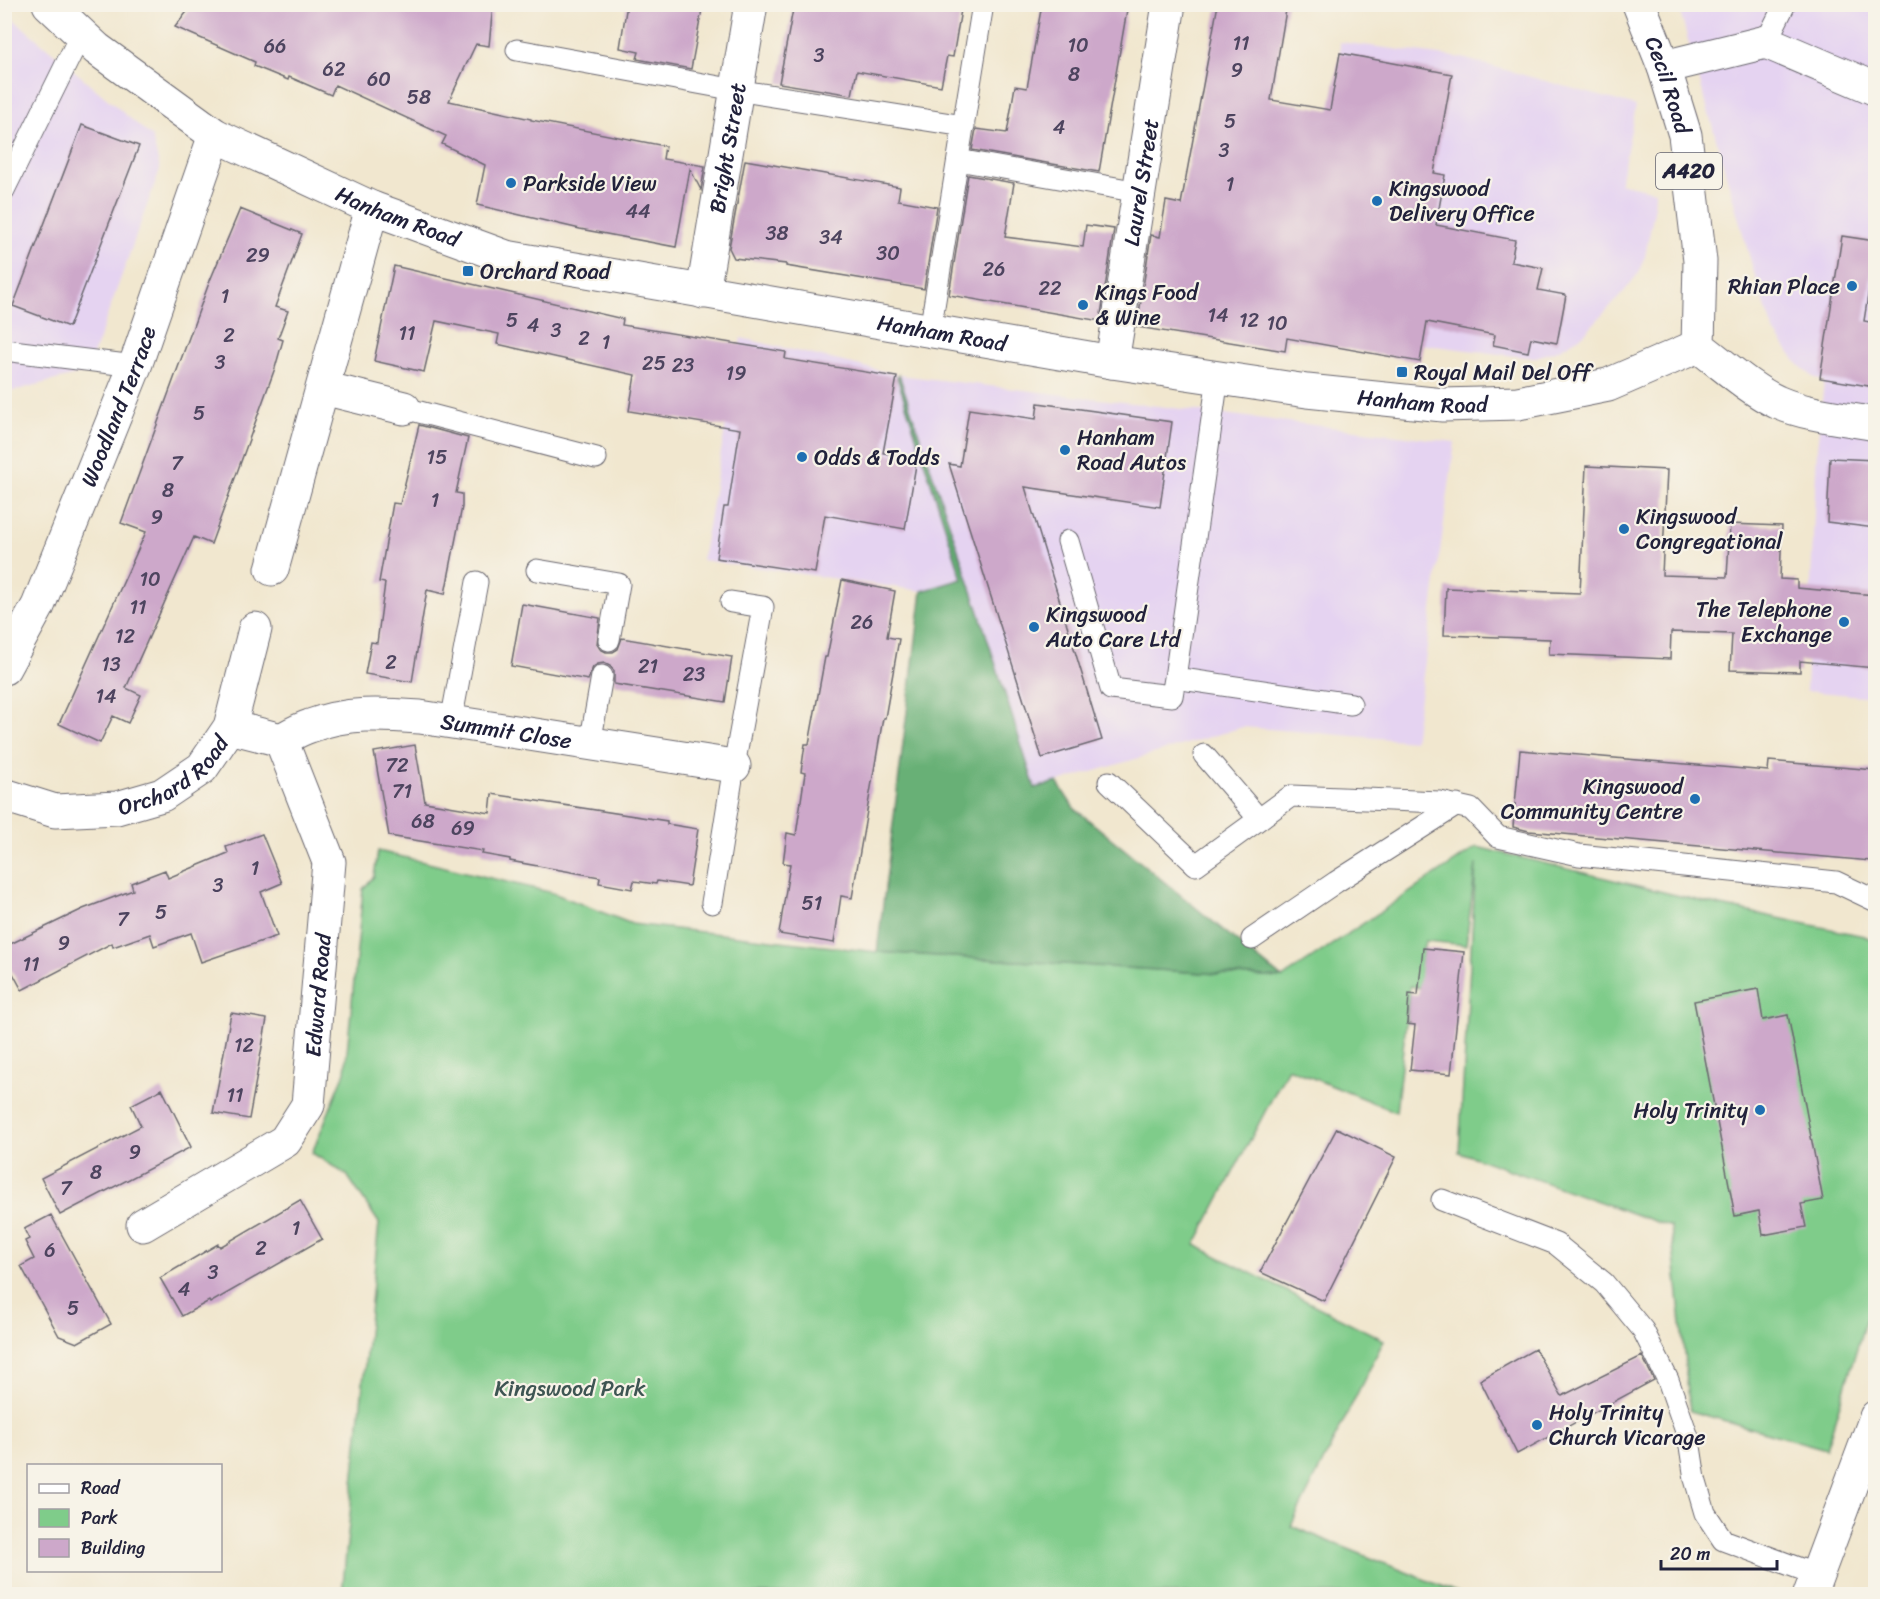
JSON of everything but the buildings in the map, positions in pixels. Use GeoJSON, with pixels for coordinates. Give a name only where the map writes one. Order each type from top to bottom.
{"type":"FeatureCollection","features":[{"type":"Feature","properties":{"kind":"street","name":"Hanham Road"},"geometry":{"type":"LineString","coordinates":[[49,4],[97,49],[215,135],[372,208],[506,257],[1112,362],[1307,391],[1443,405],[1518,403],[1608,385],[1698,346]]}},
{"type":"Feature","properties":{"kind":"street","name":"Bright Street"},"geometry":{"type":"LineString","coordinates":[[703,292],[751,4]]}},
{"type":"Feature","properties":{"kind":"street","name":"Laurel Street"},"geometry":{"type":"LineString","coordinates":[[1112,362],[1169,4]]}},
{"type":"Feature","properties":{"kind":"street","name":"Cecil Road"},"geometry":{"type":"LineString","coordinates":[[1639,4],[1664,66],[1685,135],[1700,261],[1698,346]]}},
{"type":"Feature","properties":{"kind":"street"},"geometry":{"type":"LineString","coordinates":[[1664,66],[1766,42],[1875,89]]}},
{"type":"Feature","properties":{"kind":"street","name":"Woodland Terrace"},"geometry":{"type":"LineString","coordinates":[[4,668],[38,606],[135,366],[215,135]]}},
{"type":"Feature","properties":{"kind":"street"},"geometry":{"type":"LineString","coordinates":[[272,569],[372,208]]}},
{"type":"Feature","properties":{"kind":"street"},"geometry":{"type":"LineString","coordinates":[[1698,346],[1775,401],[1798,409],[1875,424]]}},
{"type":"Feature","properties":{"kind":"street"},"geometry":{"type":"LineString","coordinates":[[323,388],[404,408]]}},
{"type":"Feature","properties":{"kind":"street","name":"Orchard Road"},"geometry":{"type":"LineString","coordinates":[[4,795],[55,811],[117,808],[162,795],[201,768],[230,727],[255,629]]}},
{"type":"Feature","properties":{"kind":"street","name":"Summit Close"},"geometry":{"type":"LineString","coordinates":[[281,740],[308,726],[336,718],[363,714],[420,717],[734,766]]}},
{"type":"Feature","properties":{"kind":"street"},"geometry":{"type":"LineString","coordinates":[[230,727],[281,740]]}},
{"type":"Feature","properties":{"kind":"street","name":"Edward Road"},"geometry":{"type":"LineString","coordinates":[[142,1225],[285,1141],[308,1105],[329,862],[281,740]]}},
{"type":"Feature","properties":{"kind":"street"},"geometry":{"type":"LineString","coordinates":[[1814,1585],[1875,1417]]}},
{"type":"Feature","properties":{"kind":"lane"},"geometry":{"type":"LineString","coordinates":[[930,331],[983,4]]}},
{"type":"Feature","properties":{"kind":"lane"},"geometry":{"type":"LineString","coordinates":[[1766,42],[1785,4]]}},
{"type":"Feature","properties":{"kind":"lane"},"geometry":{"type":"LineString","coordinates":[[4,190],[81,34]]}},
{"type":"Feature","properties":{"kind":"lane"},"geometry":{"type":"LineString","coordinates":[[517,50],[736,90],[964,126]]}},
{"type":"Feature","properties":{"kind":"lane"},"geometry":{"type":"LineString","coordinates":[[958,160],[1139,192]]}},
{"type":"Feature","properties":{"kind":"lane"},"geometry":{"type":"LineString","coordinates":[[4,350],[135,366]]}},
{"type":"Feature","properties":{"kind":"lane"},"geometry":{"type":"LineString","coordinates":[[1068,541],[1112,689],[1172,696],[1218,377]]}},
{"type":"Feature","properties":{"kind":"lane"},"geometry":{"type":"LineString","coordinates":[[404,408],[596,458]]}},
{"type":"Feature","properties":{"kind":"lane"},"geometry":{"type":"LineString","coordinates":[[537,570],[619,584],[609,640]]}},
{"type":"Feature","properties":{"kind":"lane"},"geometry":{"type":"LineString","coordinates":[[451,722],[477,582]]}},
{"type":"Feature","properties":{"kind":"lane"},"geometry":{"type":"LineString","coordinates":[[712,903],[763,607],[731,602]]}},
{"type":"Feature","properties":{"kind":"lane"},"geometry":{"type":"LineString","coordinates":[[590,744],[602,676]]}},
{"type":"Feature","properties":{"kind":"lane"},"geometry":{"type":"LineString","coordinates":[[1174,678],[1351,704]]}},
{"type":"Feature","properties":{"kind":"lane"},"geometry":{"type":"LineString","coordinates":[[1204,755],[1259,819]]}},
{"type":"Feature","properties":{"kind":"lane"},"geometry":{"type":"LineString","coordinates":[[1109,782],[1196,865],[1291,796],[1440,802],[1471,810],[1498,837],[1579,855],[1836,882],[1875,901]]}},
{"type":"Feature","properties":{"kind":"lane"},"geometry":{"type":"LineString","coordinates":[[1252,939],[1457,805]]}},
{"type":"Feature","properties":{"kind":"lane"},"geometry":{"type":"LineString","coordinates":[[1442,1200],[1556,1244],[1604,1283],[1643,1330],[1668,1380],[1689,1440],[1695,1479],[1705,1513],[1723,1540],[1814,1585]]}},
{"type":"Feature","properties":{"kind":"shaded area"},"geometry":{"type":"Polygon","coordinates":[[[1678,5],[1875,5],[1875,697],[1806,691],[1817,448],[1824,382],[1813,377],[1798,364],[1773,330],[1755,276],[1678,5]]]}},
{"type":"Feature","properties":{"kind":"shaded area"},"geometry":{"type":"Polygon","coordinates":[[[5,12],[152,137],[160,169],[87,372],[5,393],[5,12]]]}},
{"type":"Feature","properties":{"kind":"shaded area"},"geometry":{"type":"Polygon","coordinates":[[[1340,42],[1462,58],[1636,106],[1620,183],[1655,191],[1654,211],[1645,256],[1640,271],[1623,293],[1583,335],[1558,350],[1536,357],[1419,344],[1420,362],[1288,338],[1340,53],[1340,42]]]}},
{"type":"Feature","properties":{"kind":"shaded area"},"geometry":{"type":"Polygon","coordinates":[[[741,338],[899,375],[1455,442],[1414,741],[1243,727],[1035,789],[978,609],[911,411],[962,579],[922,591],[702,560],[741,338]]]}},
{"type":"Feature","properties":{"kind":"green space"},"geometry":{"type":"Polygon","coordinates":[[[899,375],[978,609],[1035,788],[1057,782],[1074,808],[1282,978],[877,952],[922,591],[962,579],[897,377],[899,375]]]}},
{"type":"Feature","properties":{"kind":"green space","name":"Kingswood Park"},"geometry":{"type":"Polygon","coordinates":[[[1477,847],[1721,906],[1864,936],[1875,941],[1875,1289],[1826,1449],[1690,1411],[1671,1227],[1459,1152],[1476,864],[1466,945],[1426,941],[1423,948],[1421,988],[1410,986],[1396,1112],[1288,1068],[1195,1245],[1384,1340],[1291,1526],[1461,1594],[342,1594],[379,1223],[347,1175],[312,1153],[345,1072],[363,889],[374,876],[378,851],[553,893],[632,924],[877,952],[1282,978],[1477,847]]]}},
{"type":"Feature","properties":{"kind":"place","name":"Parkside View"},"geometry":{"type":"Point","coordinates":[511,183]}},
{"type":"Feature","properties":{"kind":"place","name":"Kingswood Delivery Office"},"geometry":{"type":"Point","coordinates":[1377,201]}},
{"type":"Feature","properties":{"kind":"place","name":"Orchard Road"},"geometry":{"type":"Point","coordinates":[468,271]}},
{"type":"Feature","properties":{"kind":"place","name":"Rhian Place"},"geometry":{"type":"Point","coordinates":[1852,286]}},
{"type":"Feature","properties":{"kind":"place","name":"Kings Food & Wine"},"geometry":{"type":"Point","coordinates":[1083,305]}},
{"type":"Feature","properties":{"kind":"place","name":"Royal Mail Del Off"},"geometry":{"type":"Point","coordinates":[1402,372]}},
{"type":"Feature","properties":{"kind":"place","name":"Hanham Road Autos"},"geometry":{"type":"Point","coordinates":[1065,450]}},
{"type":"Feature","properties":{"kind":"place","name":"Odds & Todds"},"geometry":{"type":"Point","coordinates":[802,457]}},
{"type":"Feature","properties":{"kind":"place","name":"Kingswood Congregational"},"geometry":{"type":"Point","coordinates":[1624,529]}},
{"type":"Feature","properties":{"kind":"place","name":"The Telephone Exchange"},"geometry":{"type":"Point","coordinates":[1844,622]}},
{"type":"Feature","properties":{"kind":"place","name":"Kingswood Auto Care Ltd"},"geometry":{"type":"Point","coordinates":[1034,627]}},
{"type":"Feature","properties":{"kind":"place","name":"Kingswood Community Centre"},"geometry":{"type":"Point","coordinates":[1695,799]}},
{"type":"Feature","properties":{"kind":"place","name":"Holy Trinity"},"geometry":{"type":"Point","coordinates":[1760,1110]}},
{"type":"Feature","properties":{"kind":"place","name":"Holy Trinity Church Vicarage"},"geometry":{"type":"Point","coordinates":[1537,1425]}}]}
